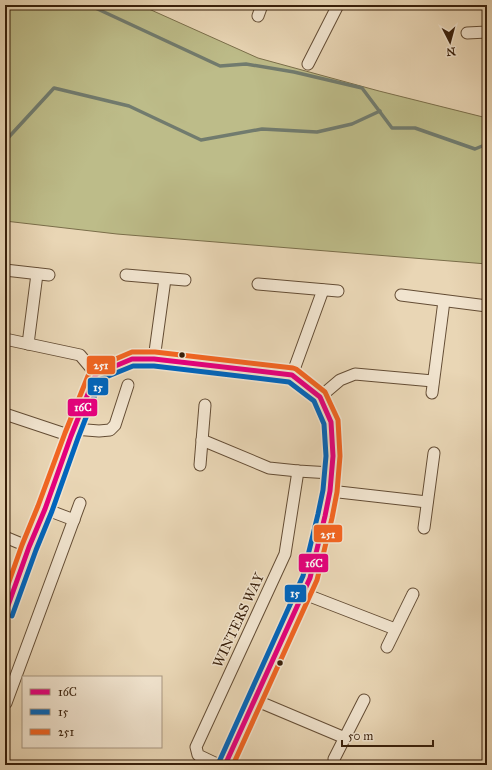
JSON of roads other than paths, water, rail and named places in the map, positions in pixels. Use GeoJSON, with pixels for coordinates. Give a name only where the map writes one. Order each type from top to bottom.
{"type":"FeatureCollection","features":[{"type":"Feature","properties":{"kind":"street"},"geometry":{"type":"LineString","coordinates":[[258,16],[262,5]]}},
{"type":"Feature","properties":{"kind":"street"},"geometry":{"type":"LineString","coordinates":[[308,64],[338,5]]}},
{"type":"Feature","properties":{"kind":"street"},"geometry":{"type":"LineString","coordinates":[[467,33],[487,32]]}},
{"type":"Feature","properties":{"kind":"street"},"geometry":{"type":"LineString","coordinates":[[5,270],[49,275]]}},
{"type":"Feature","properties":{"kind":"street"},"geometry":{"type":"LineString","coordinates":[[28,344],[37,274]]}},
{"type":"Feature","properties":{"kind":"street"},"geometry":{"type":"LineString","coordinates":[[126,275],[185,280]]}},
{"type":"Feature","properties":{"kind":"street"},"geometry":{"type":"LineString","coordinates":[[154,359],[165,279]]}},
{"type":"Feature","properties":{"kind":"street"},"geometry":{"type":"LineString","coordinates":[[258,284],[338,291]]}},
{"type":"Feature","properties":{"kind":"street"},"geometry":{"type":"LineString","coordinates":[[292,375],[323,290]]}},
{"type":"Feature","properties":{"kind":"street"},"geometry":{"type":"LineString","coordinates":[[401,295],[487,306]]}},
{"type":"Feature","properties":{"kind":"street"},"geometry":{"type":"LineString","coordinates":[[432,394],[444,301]]}},
{"type":"Feature","properties":{"kind":"street"},"geometry":{"type":"LineString","coordinates":[[5,339],[80,355],[96,374]]}},
{"type":"Feature","properties":{"kind":"street"},"geometry":{"type":"LineString","coordinates":[[5,614],[29,546],[45,509],[96,374],[132,359],[154,359],[292,375],[320,397],[331,422],[333,456],[330,491],[310,578],[225,765]]}},
{"type":"Feature","properties":{"kind":"street"},"geometry":{"type":"LineString","coordinates":[[320,397],[340,380],[355,374],[433,381]]}},
{"type":"Feature","properties":{"kind":"street"},"geometry":{"type":"LineString","coordinates":[[5,414],[73,433],[110,430],[114,425],[128,385]]}},
{"type":"Feature","properties":{"kind":"street"},"geometry":{"type":"LineString","coordinates":[[200,465],[205,405]]}},
{"type":"Feature","properties":{"kind":"street"},"geometry":{"type":"LineString","coordinates":[[202,440],[269,468],[331,473]]}},
{"type":"Feature","properties":{"kind":"street"},"geometry":{"type":"LineString","coordinates":[[424,528],[434,453]]}},
{"type":"Feature","properties":{"kind":"street","name":"WINTERS WAY"},"geometry":{"type":"LineString","coordinates":[[219,765],[198,755],[196,748],[285,554],[298,471]]}},
{"type":"Feature","properties":{"kind":"street"},"geometry":{"type":"LineString","coordinates":[[330,491],[427,502]]}},
{"type":"Feature","properties":{"kind":"street"},"geometry":{"type":"LineString","coordinates":[[5,702],[6,703],[80,503]]}},
{"type":"Feature","properties":{"kind":"street"},"geometry":{"type":"LineString","coordinates":[[45,509],[74,520]]}},
{"type":"Feature","properties":{"kind":"street"},"geometry":{"type":"LineString","coordinates":[[5,537],[29,546]]}},
{"type":"Feature","properties":{"kind":"street"},"geometry":{"type":"LineString","coordinates":[[302,593],[395,629]]}},
{"type":"Feature","properties":{"kind":"street"},"geometry":{"type":"LineString","coordinates":[[387,647],[413,594]]}},
{"type":"Feature","properties":{"kind":"street"},"geometry":{"type":"LineString","coordinates":[[255,700],[345,738]]}},
{"type":"Feature","properties":{"kind":"street"},"geometry":{"type":"LineString","coordinates":[[334,759],[364,700]]}},
{"type":"Feature","properties":{"kind":"waterway"},"geometry":{"type":"LineString","coordinates":[[89,5],[220,66],[246,64],[294,72],[362,88],[392,128],[415,128],[475,149],[487,144]]}},
{"type":"Feature","properties":{"kind":"waterway"},"geometry":{"type":"LineString","coordinates":[[5,138],[7,139],[54,88],[129,106],[201,140],[262,129],[317,132],[352,124],[380,111]]}}]}
